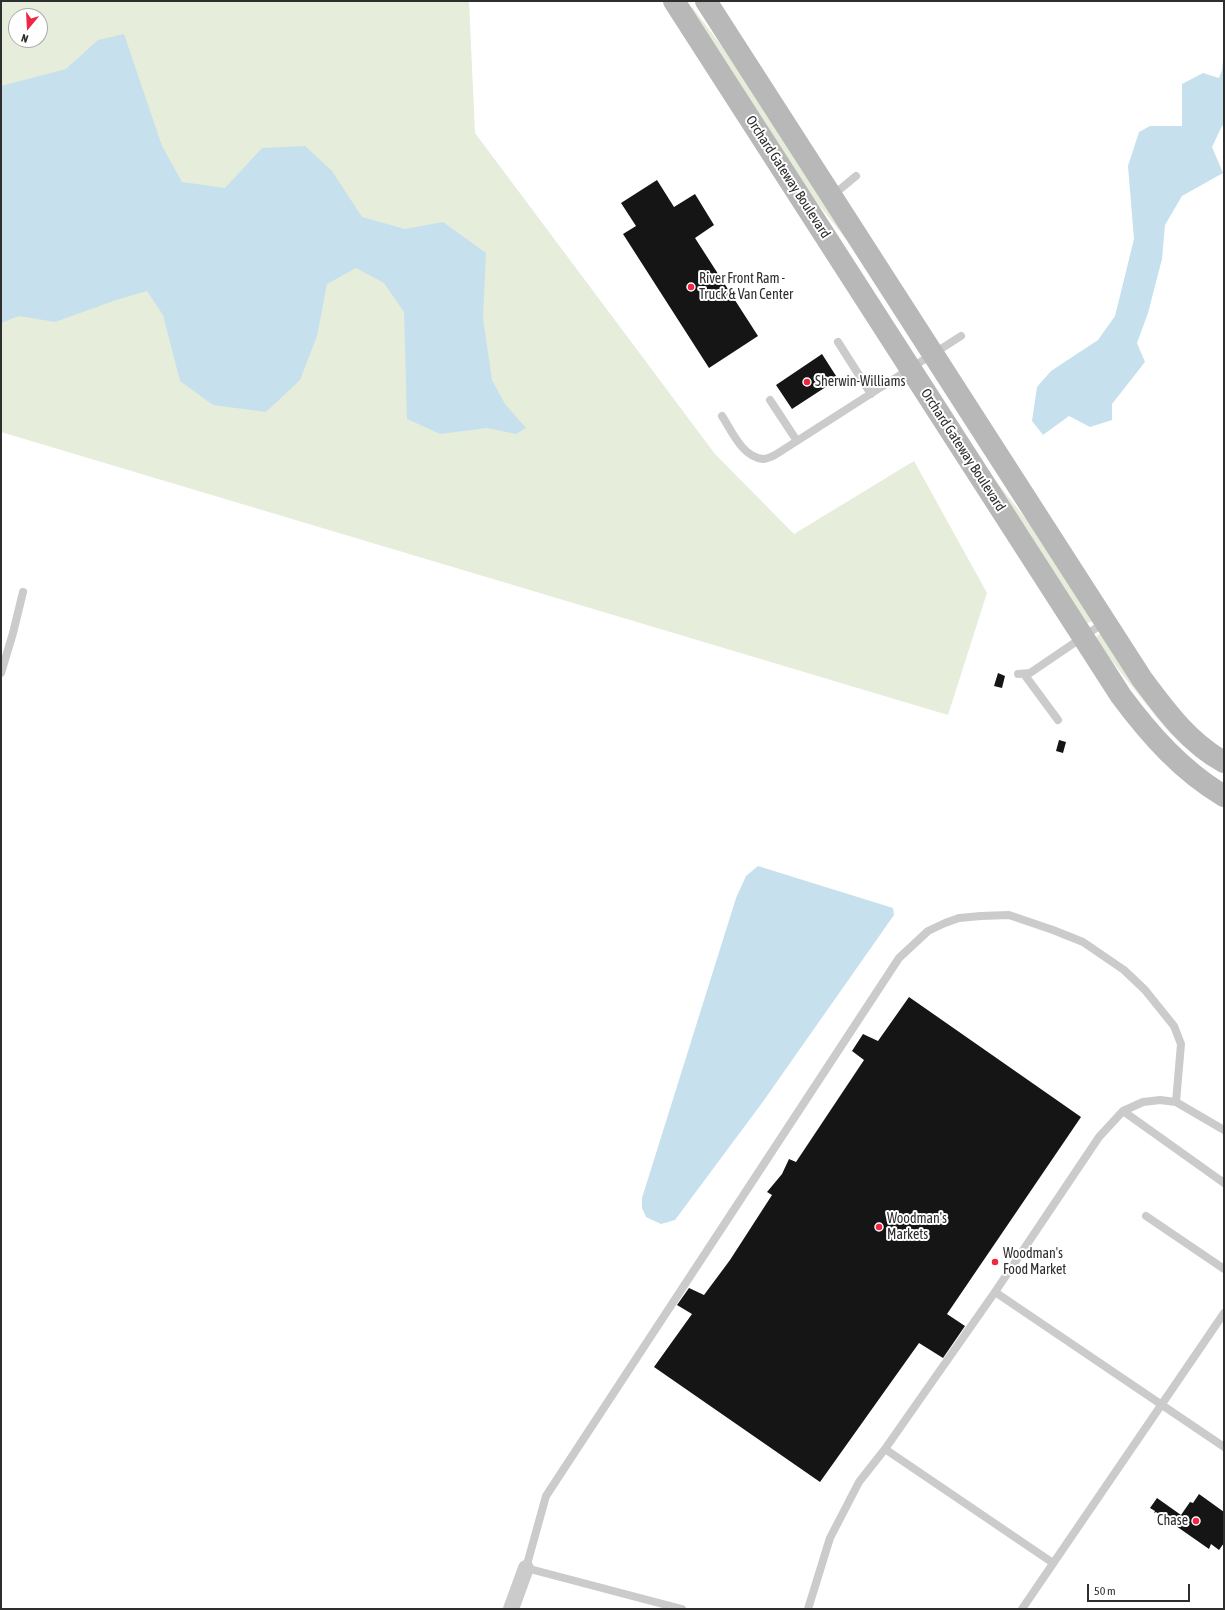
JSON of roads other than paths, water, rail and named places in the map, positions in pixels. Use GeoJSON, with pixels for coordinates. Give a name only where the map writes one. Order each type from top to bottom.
{"type":"FeatureCollection","features":[{"type":"Feature","properties":{"kind":"street","name":"Orchard Gateway Boulevard"},"geometry":{"type":"LineString","coordinates":[[674,1],[1121,696],[1144,728],[1171,756],[1203,782],[1224,796]]}},
{"type":"Feature","properties":{"kind":"street","name":"Orchard Gateway Boulevard"},"geometry":{"type":"LineString","coordinates":[[706,1],[1142,679],[1162,706],[1189,736],[1224,762]]}},
{"type":"Feature","properties":{"kind":"street"},"geometry":{"type":"LineString","coordinates":[[512,1609],[526,1568]]}},
{"type":"Feature","properties":{"kind":"lane"},"geometry":{"type":"LineString","coordinates":[[831,196],[856,176]]}},
{"type":"Feature","properties":{"kind":"lane"},"geometry":{"type":"LineString","coordinates":[[722,416],[742,448],[752,456],[764,459],[775,455],[961,336]]}},
{"type":"Feature","properties":{"kind":"lane"},"geometry":{"type":"LineString","coordinates":[[838,342],[871,394]]}},
{"type":"Feature","properties":{"kind":"lane"},"geometry":{"type":"LineString","coordinates":[[770,400],[797,441]]}},
{"type":"Feature","properties":{"kind":"lane"},"geometry":{"type":"LineString","coordinates":[[1,673],[23,592]]}},
{"type":"Feature","properties":{"kind":"lane"},"geometry":{"type":"LineString","coordinates":[[1058,720],[1021,674],[1030,673],[1105,621]]}},
{"type":"Feature","properties":{"kind":"lane"},"geometry":{"type":"LineString","coordinates":[[682,1609],[526,1568],[546,1496],[899,958],[928,931],[959,918],[1009,915],[1083,942],[1124,970],[1145,990],[1174,1026],[1181,1044],[1176,1102]]}},
{"type":"Feature","properties":{"kind":"lane"},"geometry":{"type":"LineString","coordinates":[[808,1609],[830,1538],[859,1482],[885,1449],[995,1292],[1099,1136],[1123,1111],[1143,1102],[1160,1100],[1176,1102],[1224,1130]]}},
{"type":"Feature","properties":{"kind":"lane"},"geometry":{"type":"LineString","coordinates":[[1123,1111],[1224,1183]]}},
{"type":"Feature","properties":{"kind":"lane"},"geometry":{"type":"LineString","coordinates":[[1146,1216],[1224,1269]]}},
{"type":"Feature","properties":{"kind":"lane"},"geometry":{"type":"LineString","coordinates":[[995,1292],[1224,1447]]}},
{"type":"Feature","properties":{"kind":"lane"},"geometry":{"type":"LineString","coordinates":[[1026,1608],[1053,1563],[1224,1313]]}},
{"type":"Feature","properties":{"kind":"lane"},"geometry":{"type":"LineString","coordinates":[[885,1449],[1053,1563]]}},
{"type":"Feature","properties":{"kind":"water"},"geometry":{"type":"Polygon","coordinates":[[[124,34],[162,146],[182,182],[225,188],[262,148],[305,146],[332,171],[362,217],[405,229],[443,222],[486,253],[483,318],[492,380],[505,404],[526,428],[516,434],[487,428],[440,434],[407,419],[404,312],[384,283],[356,268],[327,284],[317,336],[300,380],[266,412],[213,405],[180,381],[163,315],[147,291],[116,300],[55,322],[19,316],[1,323],[1,86],[66,69],[98,40],[124,34]]]}},
{"type":"Feature","properties":{"kind":"water"},"geometry":{"type":"Polygon","coordinates":[[[1224,51],[1224,126],[1222,126],[1212,147],[1223,173],[1182,196],[1165,225],[1162,259],[1148,313],[1137,343],[1145,362],[1112,404],[1112,420],[1090,427],[1069,416],[1043,435],[1032,421],[1037,387],[1051,371],[1098,340],[1115,316],[1134,239],[1128,166],[1139,132],[1150,126],[1182,126],[1182,84],[1203,73],[1219,78],[1222,70],[1224,51]]]}},
{"type":"Feature","properties":{"kind":"water"},"geometry":{"type":"Polygon","coordinates":[[[758,866],[893,908],[894,915],[762,1103],[675,1220],[661,1224],[646,1217],[642,1208],[642,1198],[736,898],[746,876],[758,866]]]}},
{"type":"Feature","properties":{"kind":"place","name":"River Front Ram - Truck & Van Center"},"geometry":{"type":"Point","coordinates":[691,287]}},
{"type":"Feature","properties":{"kind":"place","name":"Sherwin-Williams"},"geometry":{"type":"Point","coordinates":[807,382]}},
{"type":"Feature","properties":{"kind":"place","name":"Woodman's Markets"},"geometry":{"type":"Point","coordinates":[879,1227]}},
{"type":"Feature","properties":{"kind":"place","name":"Woodman's Food Market"},"geometry":{"type":"Point","coordinates":[995,1262]}},
{"type":"Feature","properties":{"kind":"place","name":"Chase"},"geometry":{"type":"Point","coordinates":[1196,1521]}}]}
